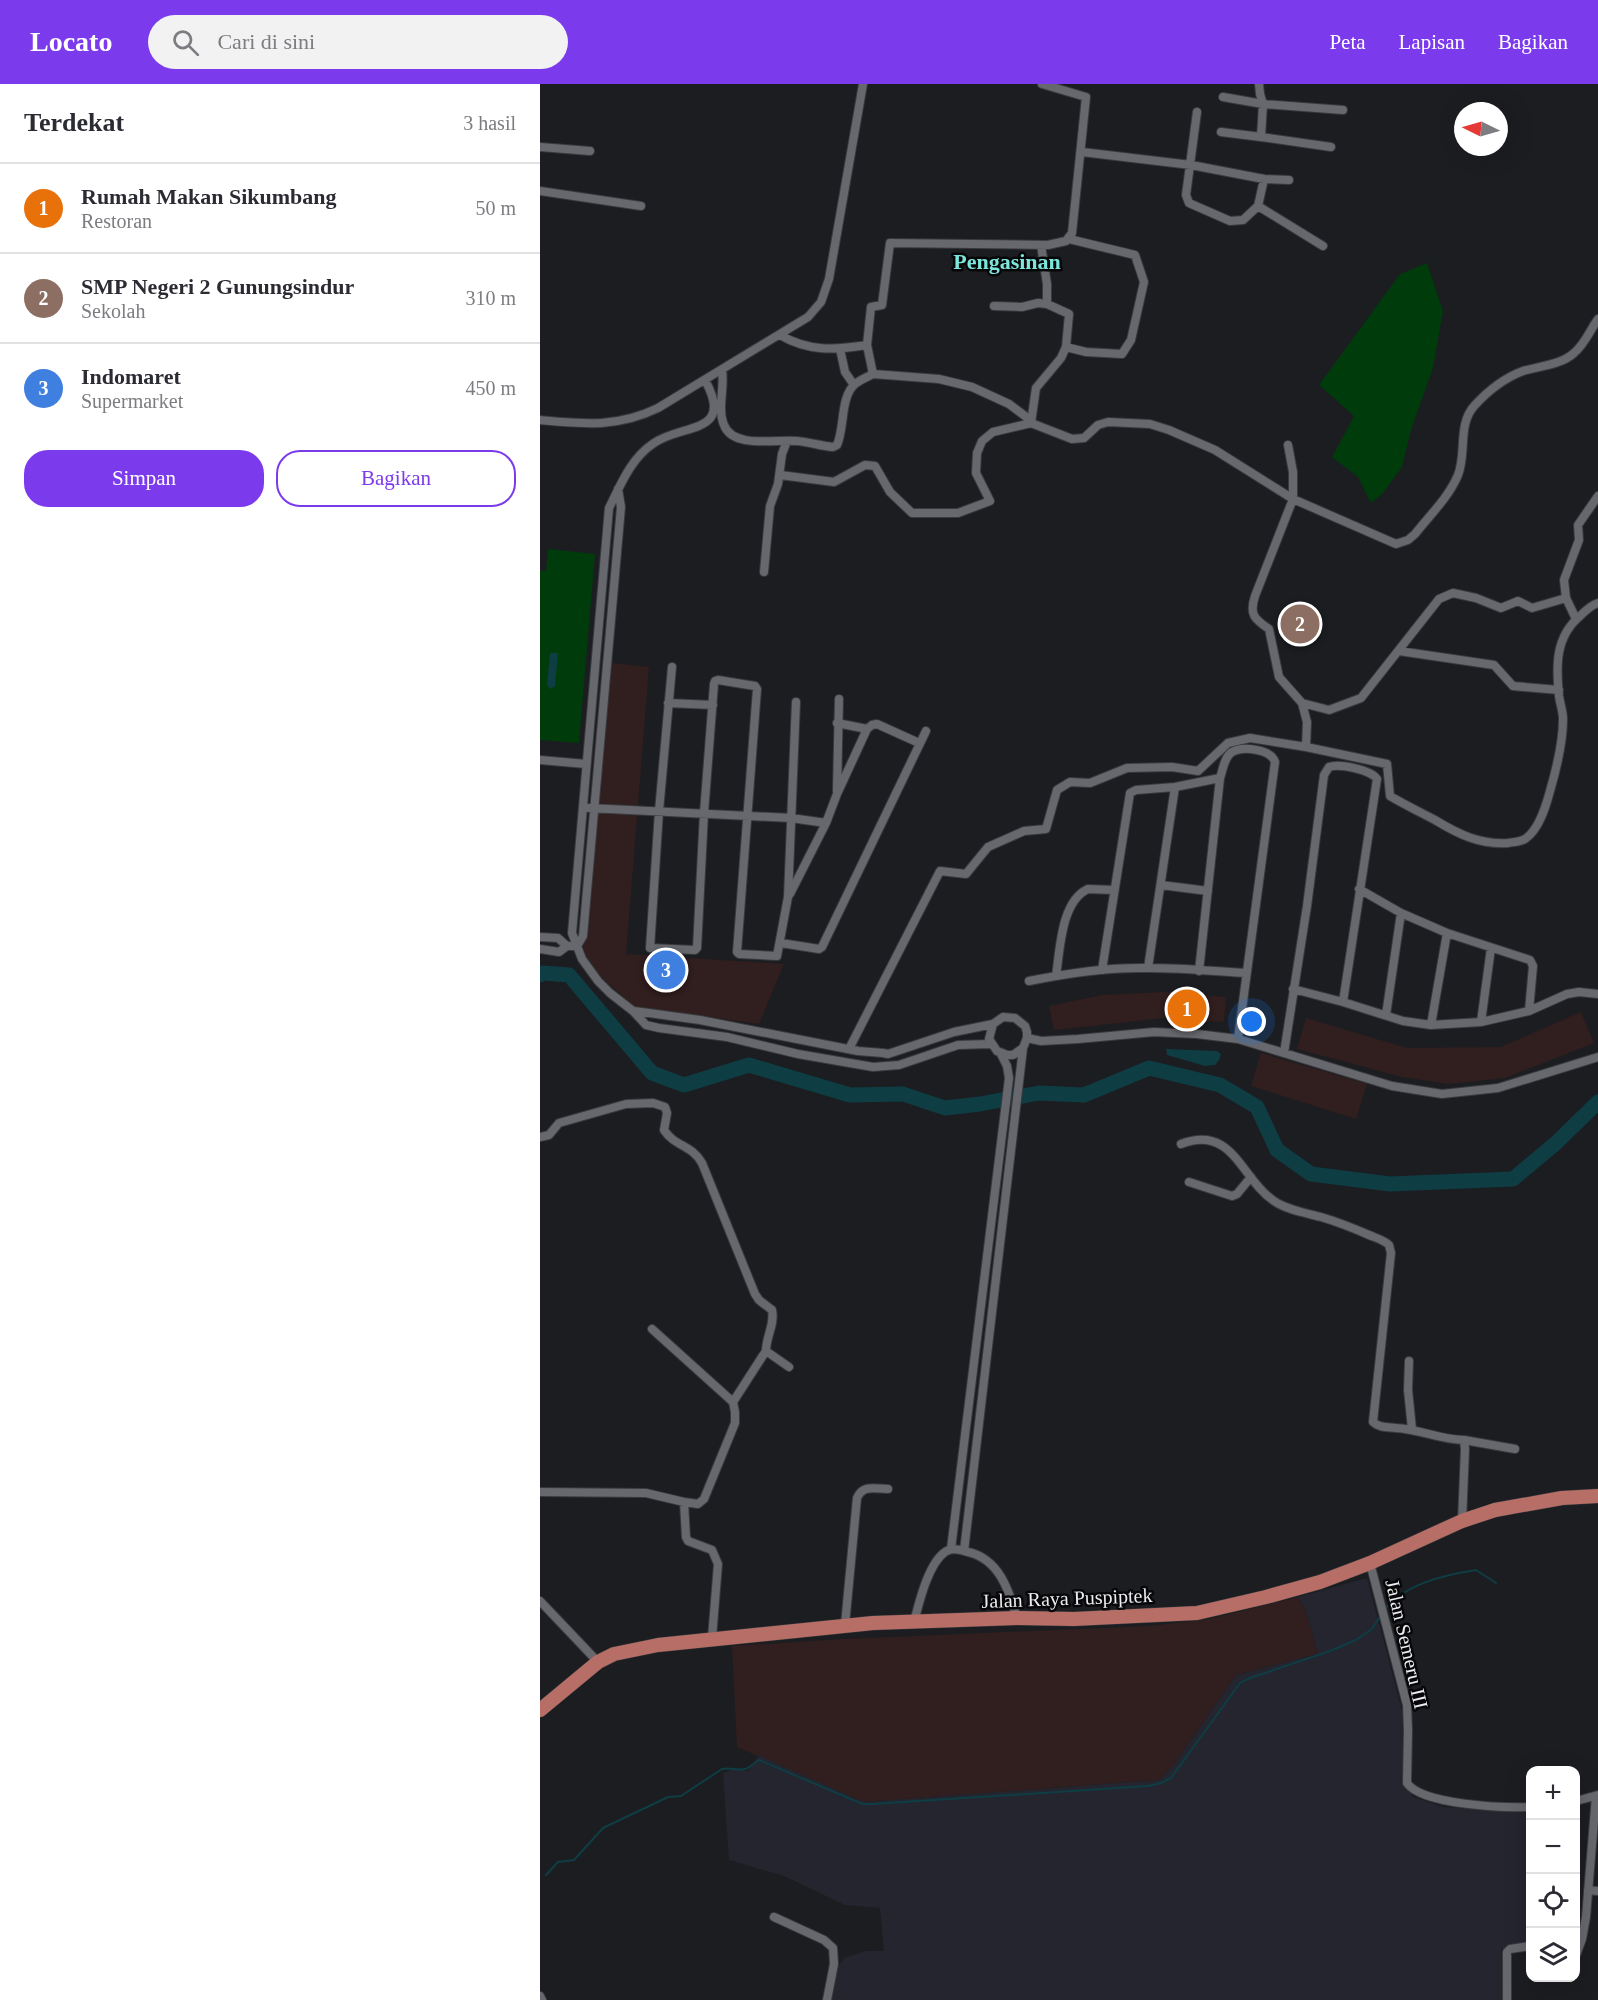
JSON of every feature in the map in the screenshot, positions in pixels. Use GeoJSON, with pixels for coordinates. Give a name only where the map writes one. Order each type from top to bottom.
{"type":"FeatureCollection","features":[{"type":"Feature","properties":{"kind":"main road","name":"Jalan Raya Puspiptek"},"geometry":{"type":"LineString","coordinates":[[540,1710],[598,1662],[614,1654],[658,1645],[873,1623],[1017,1618],[1074,1619],[1197,1613],[1309,1585],[1371,1563],[1462,1521],[1495,1510],[1562,1498],[1598,1496]]}},
{"type":"Feature","properties":{"kind":"street"},"geometry":{"type":"LineString","coordinates":[[540,420],[605,424],[619,422],[658,408],[780,335],[813,312],[827,289],[863,84]]}},
{"type":"Feature","properties":{"kind":"street"},"geometry":{"type":"LineString","coordinates":[[873,374],[867,345],[871,306],[882,305],[890,243],[1041,245],[1059,244],[1069,239],[1074,223],[1086,97],[1042,84]]}},
{"type":"Feature","properties":{"kind":"street"},"geometry":{"type":"LineString","coordinates":[[1259,84],[1263,104],[1261,137]]}},
{"type":"Feature","properties":{"kind":"street"},"geometry":{"type":"LineString","coordinates":[[1223,97],[1263,104],[1342,110]]}},
{"type":"Feature","properties":{"kind":"street"},"geometry":{"type":"LineString","coordinates":[[1197,112],[1187,200],[1192,205],[1235,222],[1246,218],[1258,206],[1264,179]]}},
{"type":"Feature","properties":{"kind":"street"},"geometry":{"type":"LineString","coordinates":[[1221,132],[1331,147]]}},
{"type":"Feature","properties":{"kind":"street"},"geometry":{"type":"LineString","coordinates":[[540,147],[590,151]]}},
{"type":"Feature","properties":{"kind":"street"},"geometry":{"type":"LineString","coordinates":[[1082,152],[1191,165],[1264,179],[1289,180]]}},
{"type":"Feature","properties":{"kind":"street"},"geometry":{"type":"LineString","coordinates":[[540,191],[641,206]]}},
{"type":"Feature","properties":{"kind":"street"},"geometry":{"type":"LineString","coordinates":[[1258,206],[1323,246]]}},
{"type":"Feature","properties":{"kind":"street"},"geometry":{"type":"LineString","coordinates":[[1066,347],[1086,352],[1122,354],[1131,340],[1144,282],[1135,255],[1069,239]]}},
{"type":"Feature","properties":{"kind":"street"},"geometry":{"type":"LineString","coordinates":[[1041,245],[1047,284],[1047,304]]}},
{"type":"Feature","properties":{"kind":"street"},"geometry":{"type":"LineString","coordinates":[[994,306],[1022,307],[1038,303],[1047,304],[1069,314],[1066,347],[1061,358],[1036,388],[1031,423]]}},
{"type":"Feature","properties":{"kind":"street"},"geometry":{"type":"LineString","coordinates":[[722,370],[724,427],[742,440],[795,440],[830,447],[837,445],[842,432],[848,397],[854,385],[873,374],[939,379],[972,387],[1009,404],[1031,423],[1078,440],[1084,438],[1103,422],[1150,424],[1202,443],[1293,499],[1396,544],[1408,540],[1447,493],[1459,474],[1466,419],[1473,407],[1492,388],[1511,376],[1557,362],[1574,354],[1598,319]]}},
{"type":"Feature","properties":{"kind":"street"},"geometry":{"type":"LineString","coordinates":[[780,335],[812,349],[840,350],[867,345]]}},
{"type":"Feature","properties":{"kind":"street"},"geometry":{"type":"LineString","coordinates":[[840,350],[845,372],[854,385]]}},
{"type":"Feature","properties":{"kind":"street"},"geometry":{"type":"LineString","coordinates":[[705,380],[714,395],[711,417],[707,423],[654,442],[639,455],[625,475],[609,508],[572,933],[576,946],[597,981],[646,1025],[658,1028],[727,1037],[798,1054],[873,1067],[899,1065],[958,1046],[991,1044]]}},
{"type":"Feature","properties":{"kind":"street"},"geometry":{"type":"LineString","coordinates":[[780,475],[834,482],[865,465],[875,466],[890,492],[912,513],[958,513],[990,501],[976,473],[977,453],[982,441],[993,432],[1031,423]]}},
{"type":"Feature","properties":{"kind":"street"},"geometry":{"type":"LineString","coordinates":[[764,572],[770,506],[780,475],[782,454],[787,441]]}},
{"type":"Feature","properties":{"kind":"street"},"geometry":{"type":"LineString","coordinates":[[1288,445],[1293,472],[1293,499],[1266,566],[1252,609],[1257,621],[1269,629],[1279,677],[1302,704],[1307,722],[1306,747]]}},
{"type":"Feature","properties":{"kind":"street"},"geometry":{"type":"LineString","coordinates":[[576,946],[583,936],[621,507],[618,489]]}},
{"type":"Feature","properties":{"kind":"street"},"geometry":{"type":"LineString","coordinates":[[1576,619],[1566,598],[1564,580],[1579,540],[1578,525],[1598,496]]}},
{"type":"Feature","properties":{"kind":"street"},"geometry":{"type":"LineString","coordinates":[[1302,704],[1329,710],[1361,698],[1439,599],[1453,593],[1476,598],[1502,608],[1518,601],[1532,608],[1566,598]]}},
{"type":"Feature","properties":{"kind":"street"},"geometry":{"type":"LineString","coordinates":[[849,1049],[940,871],[966,874],[988,847],[1024,831],[1046,829],[1057,790],[1070,782],[1090,783],[1127,768],[1172,767],[1198,771],[1228,743],[1250,738],[1387,764],[1390,796],[1476,841],[1495,844],[1523,841],[1532,834],[1541,815],[1556,771],[1563,732],[1558,661],[1561,640],[1576,619],[1598,603]]}},
{"type":"Feature","properties":{"kind":"street"},"geometry":{"type":"LineString","coordinates":[[1399,651],[1494,665],[1513,686],[1559,690]]}},
{"type":"Feature","properties":{"kind":"street"},"geometry":{"type":"LineString","coordinates":[[672,667],[650,948],[696,950],[704,813],[716,680],[756,687],[737,952],[775,957],[779,953],[788,897],[796,702]]}},
{"type":"Feature","properties":{"kind":"street"},"geometry":{"type":"LineString","coordinates":[[837,794],[839,699]]}},
{"type":"Feature","properties":{"kind":"street"},"geometry":{"type":"LineString","coordinates":[[668,703],[713,705]]}},
{"type":"Feature","properties":{"kind":"street"},"geometry":{"type":"LineString","coordinates":[[592,710],[602,711]]}},
{"type":"Feature","properties":{"kind":"street"},"geometry":{"type":"LineString","coordinates":[[837,723],[867,729]]}},
{"type":"Feature","properties":{"kind":"street"},"geometry":{"type":"LineString","coordinates":[[788,897],[826,823],[867,729],[878,724],[919,743]]}},
{"type":"Feature","properties":{"kind":"street"},"geometry":{"type":"LineString","coordinates":[[781,943],[819,949],[822,947],[926,731]]}},
{"type":"Feature","properties":{"kind":"street"},"geometry":{"type":"LineString","coordinates":[[1199,971],[1220,778],[1224,763],[1234,751],[1258,750],[1271,755],[1274,759],[1238,1039]]}},
{"type":"Feature","properties":{"kind":"street"},"geometry":{"type":"LineString","coordinates":[[540,760],[586,764]]}},
{"type":"Feature","properties":{"kind":"street"},"geometry":{"type":"LineString","coordinates":[[1284,1053],[1324,776],[1327,769],[1334,765],[1372,773],[1377,779],[1343,1002]]}},
{"type":"Feature","properties":{"kind":"street"},"geometry":{"type":"LineString","coordinates":[[1102,970],[1130,793],[1136,790],[1175,787],[1220,778]]}},
{"type":"Feature","properties":{"kind":"street"},"geometry":{"type":"LineString","coordinates":[[1148,968],[1175,787]]}},
{"type":"Feature","properties":{"kind":"street"},"geometry":{"type":"LineString","coordinates":[[583,808],[791,818],[826,823]]}},
{"type":"Feature","properties":{"kind":"street"},"geometry":{"type":"LineString","coordinates":[[1161,885],[1208,891]]}},
{"type":"Feature","properties":{"kind":"street"},"geometry":{"type":"LineString","coordinates":[[1056,976],[1064,921],[1078,896],[1088,889],[1113,890]]}},
{"type":"Feature","properties":{"kind":"street"},"geometry":{"type":"LineString","coordinates":[[1359,889],[1401,913],[1447,933],[1532,961],[1529,1011]]}},
{"type":"Feature","properties":{"kind":"street"},"geometry":{"type":"LineString","coordinates":[[1386,1015],[1401,913]]}},
{"type":"Feature","properties":{"kind":"street"},"geometry":{"type":"LineString","coordinates":[[1431,1025],[1447,933]]}},
{"type":"Feature","properties":{"kind":"street"},"geometry":{"type":"LineString","coordinates":[[540,937],[558,938],[567,946]]}},
{"type":"Feature","properties":{"kind":"street"},"geometry":{"type":"LineString","coordinates":[[540,949],[559,952],[567,946],[576,946]]}},
{"type":"Feature","properties":{"kind":"street"},"geometry":{"type":"LineString","coordinates":[[1481,1022],[1491,948]]}},
{"type":"Feature","properties":{"kind":"street"},"geometry":{"type":"LineString","coordinates":[[1029,981],[1102,970],[1148,968],[1246,973]]}},
{"type":"Feature","properties":{"kind":"street"},"geometry":{"type":"LineString","coordinates":[[1293,989],[1403,1021],[1431,1025],[1481,1022],[1529,1011],[1567,994],[1579,992],[1598,994]]}},
{"type":"Feature","properties":{"kind":"street"},"geometry":{"type":"LineString","coordinates":[[633,1011],[700,1020],[849,1049],[888,1054],[954,1032],[993,1024],[1003,1017],[1015,1018],[1025,1026],[1027,1038],[1023,1048],[964,1551]]}},
{"type":"Feature","properties":{"kind":"street"},"geometry":{"type":"LineString","coordinates":[[699,1034],[700,1020]]}},
{"type":"Feature","properties":{"kind":"street"},"geometry":{"type":"LineString","coordinates":[[951,1549],[1009,1078],[1007,1066],[1001,1054],[991,1044],[989,1034],[993,1024]]}},
{"type":"Feature","properties":{"kind":"street"},"geometry":{"type":"LineString","coordinates":[[1027,1038],[1041,1041],[1154,1032],[1238,1039],[1392,1086],[1442,1094],[1498,1088],[1598,1057]]}},
{"type":"Feature","properties":{"kind":"street"},"geometry":{"type":"LineString","coordinates":[[1001,1054],[1013,1054],[1023,1048]]}},
{"type":"Feature","properties":{"kind":"street"},"geometry":{"type":"LineString","coordinates":[[540,1137],[549,1135],[559,1123],[626,1104],[653,1103],[664,1107],[666,1113],[664,1130],[670,1138],[695,1152],[702,1163],[755,1294],[772,1310],[773,1324],[768,1336],[766,1351],[733,1402]]}},
{"type":"Feature","properties":{"kind":"street"},"geometry":{"type":"LineString","coordinates":[[1181,1144],[1209,1139],[1234,1156],[1265,1194],[1281,1205],[1342,1224],[1389,1245],[1391,1253],[1374,1424],[1413,1429],[1451,1439],[1515,1449]]}},
{"type":"Feature","properties":{"kind":"street"},"geometry":{"type":"LineString","coordinates":[[1189,1182],[1232,1196],[1237,1194],[1251,1177]]}},
{"type":"Feature","properties":{"kind":"street"},"geometry":{"type":"LineString","coordinates":[[540,1492],[646,1493],[698,1504],[704,1499],[735,1423],[733,1402],[652,1329]]}},
{"type":"Feature","properties":{"kind":"street"},"geometry":{"type":"LineString","coordinates":[[766,1351],[789,1367]]}},
{"type":"Feature","properties":{"kind":"street"},"geometry":{"type":"LineString","coordinates":[[1409,1361],[1407,1390],[1413,1429]]}},
{"type":"Feature","properties":{"kind":"street"},"geometry":{"type":"LineString","coordinates":[[1462,1521],[1464,1440]]}},
{"type":"Feature","properties":{"kind":"street"},"geometry":{"type":"LineString","coordinates":[[845,1625],[857,1498],[864,1488],[888,1489]]}},
{"type":"Feature","properties":{"kind":"street"},"geometry":{"type":"LineString","coordinates":[[684,1502],[688,1541],[712,1550],[718,1564],[712,1638]]}},
{"type":"Feature","properties":{"kind":"street"},"geometry":{"type":"LineString","coordinates":[[914,1622],[927,1580],[944,1553],[951,1549],[978,1554],[989,1562],[1008,1589],[1017,1618]]}},
{"type":"Feature","properties":{"kind":"street","name":"Jalan Semeru III"},"geometry":{"type":"LineString","coordinates":[[1371,1563],[1407,1706],[1406,1776],[1410,1789],[1430,1797],[1451,1801],[1526,1807]]}},
{"type":"Feature","properties":{"kind":"street"},"geometry":{"type":"LineString","coordinates":[[540,1601],[598,1662]]}},
{"type":"Feature","properties":{"kind":"street"},"geometry":{"type":"LineString","coordinates":[[1580,1800],[1597,1796],[1586,1917],[1580,1944]]}},
{"type":"Feature","properties":{"kind":"street"},"geometry":{"type":"LineString","coordinates":[[1588,1890],[1598,1891]]}},
{"type":"Feature","properties":{"kind":"street"},"geometry":{"type":"LineString","coordinates":[[774,1917],[824,1940],[833,1948],[834,1964],[827,2000]]}},
{"type":"Feature","properties":{"kind":"street"},"geometry":{"type":"LineString","coordinates":[[1507,2000],[1507,1952],[1510,1949],[1526,1947]]}},
{"type":"Feature","properties":{"kind":"street"},"geometry":{"type":"LineString","coordinates":[[540,1996],[542,2000]]}},
{"type":"Feature","properties":{"kind":"shaded area"},"geometry":{"type":"Polygon","coordinates":[[[603,662],[649,667],[626,954],[784,964],[759,1024],[635,1007],[600,976],[583,952],[603,662]]]}},
{"type":"Feature","properties":{"kind":"shaded area"},"geometry":{"type":"Polygon","coordinates":[[[1165,992],[1226,997],[1224,1022],[1165,1018],[1054,1030],[1049,1006],[1102,995],[1165,992]]]}},
{"type":"Feature","properties":{"kind":"shaded area"},"geometry":{"type":"Polygon","coordinates":[[[1581,1012],[1594,1043],[1505,1078],[1449,1084],[1402,1077],[1297,1049],[1306,1018],[1407,1048],[1501,1047],[1581,1012]]]}},
{"type":"Feature","properties":{"kind":"shaded area"},"geometry":{"type":"Polygon","coordinates":[[[1261,1053],[1367,1084],[1356,1119],[1251,1086],[1261,1053]]]}},
{"type":"Feature","properties":{"kind":"shaded area"},"geometry":{"type":"Polygon","coordinates":[[[1367,1578],[1405,1722],[1405,1781],[1413,1797],[1443,1807],[1526,1813],[1526,1943],[1501,1949],[1507,1993],[1505,2000],[829,2000],[834,1973],[844,1958],[866,1951],[884,1951],[880,1908],[845,1905],[784,1876],[729,1860],[723,1773],[733,1769],[748,1771],[759,1755],[863,1802],[1159,1780],[1172,1767],[1236,1675],[1318,1654],[1306,1611],[1298,1597],[1367,1578]]]}},
{"type":"Feature","properties":{"kind":"shaded area"},"geometry":{"type":"Polygon","coordinates":[[[1298,1597],[1306,1611],[1318,1654],[1236,1675],[1172,1767],[1159,1780],[863,1802],[737,1747],[732,1646],[1149,1626],[1210,1619],[1298,1597]]]}},
{"type":"Feature","properties":{"kind":"green space"},"geometry":{"type":"Polygon","coordinates":[[[1427,263],[1443,311],[1433,368],[1411,430],[1402,467],[1383,493],[1371,503],[1358,477],[1332,457],[1354,416],[1319,385],[1400,274],[1427,263]]]}},
{"type":"Feature","properties":{"kind":"green space"},"geometry":{"type":"Polygon","coordinates":[[[548,549],[595,554],[579,743],[540,740],[540,571],[546,571],[548,549]]]}},
{"type":"Feature","properties":{"kind":"water"},"geometry":{"type":"Polygon","coordinates":[[[550,653],[558,653],[555,686],[551,689],[547,685],[550,653]]]}},
{"type":"Feature","properties":{"kind":"water"},"geometry":{"type":"Polygon","coordinates":[[[1166,1049],[1217,1051],[1221,1054],[1215,1065],[1205,1066],[1167,1055],[1166,1049]]]}},
{"type":"Feature","properties":{"kind":"waterway"},"geometry":{"type":"LineString","coordinates":[[540,975],[542,973],[569,975],[652,1073],[684,1085],[749,1065],[850,1095],[903,1094],[945,1108],[1039,1093],[1084,1095],[1149,1068],[1220,1085],[1257,1107],[1277,1150],[1311,1174],[1390,1184],[1513,1179],[1556,1143],[1598,1102]]}},
{"type":"Feature","properties":{"kind":"waterway"},"geometry":{"type":"LineString","coordinates":[[1384,1610],[1403,1593],[1414,1587],[1451,1575],[1476,1570],[1496,1583]]}},
{"type":"Feature","properties":{"kind":"waterway"},"geometry":{"type":"LineString","coordinates":[[546,1875],[558,1862],[574,1860],[603,1828],[668,1797],[681,1796],[722,1769],[745,1769],[759,1760],[863,1804],[1148,1786],[1161,1783],[1171,1778],[1240,1683],[1356,1640],[1372,1629],[1381,1615]]}},
{"type":"Feature","properties":{"kind":"place","name":"SMP Negeri 2 Gunungsindur"},"geometry":{"type":"Point","coordinates":[1300,624]}},
{"type":"Feature","properties":{"kind":"place","name":"Indomaret"},"geometry":{"type":"Point","coordinates":[666,970]}},
{"type":"Feature","properties":{"kind":"place","name":"Rumah Makan Sikumbang"},"geometry":{"type":"Point","coordinates":[1187,1009]}},
{"type":"Feature","properties":{"kind":"district","name":"Pengasinan"},"geometry":{"type":"Point","coordinates":[1007,261]}}]}
